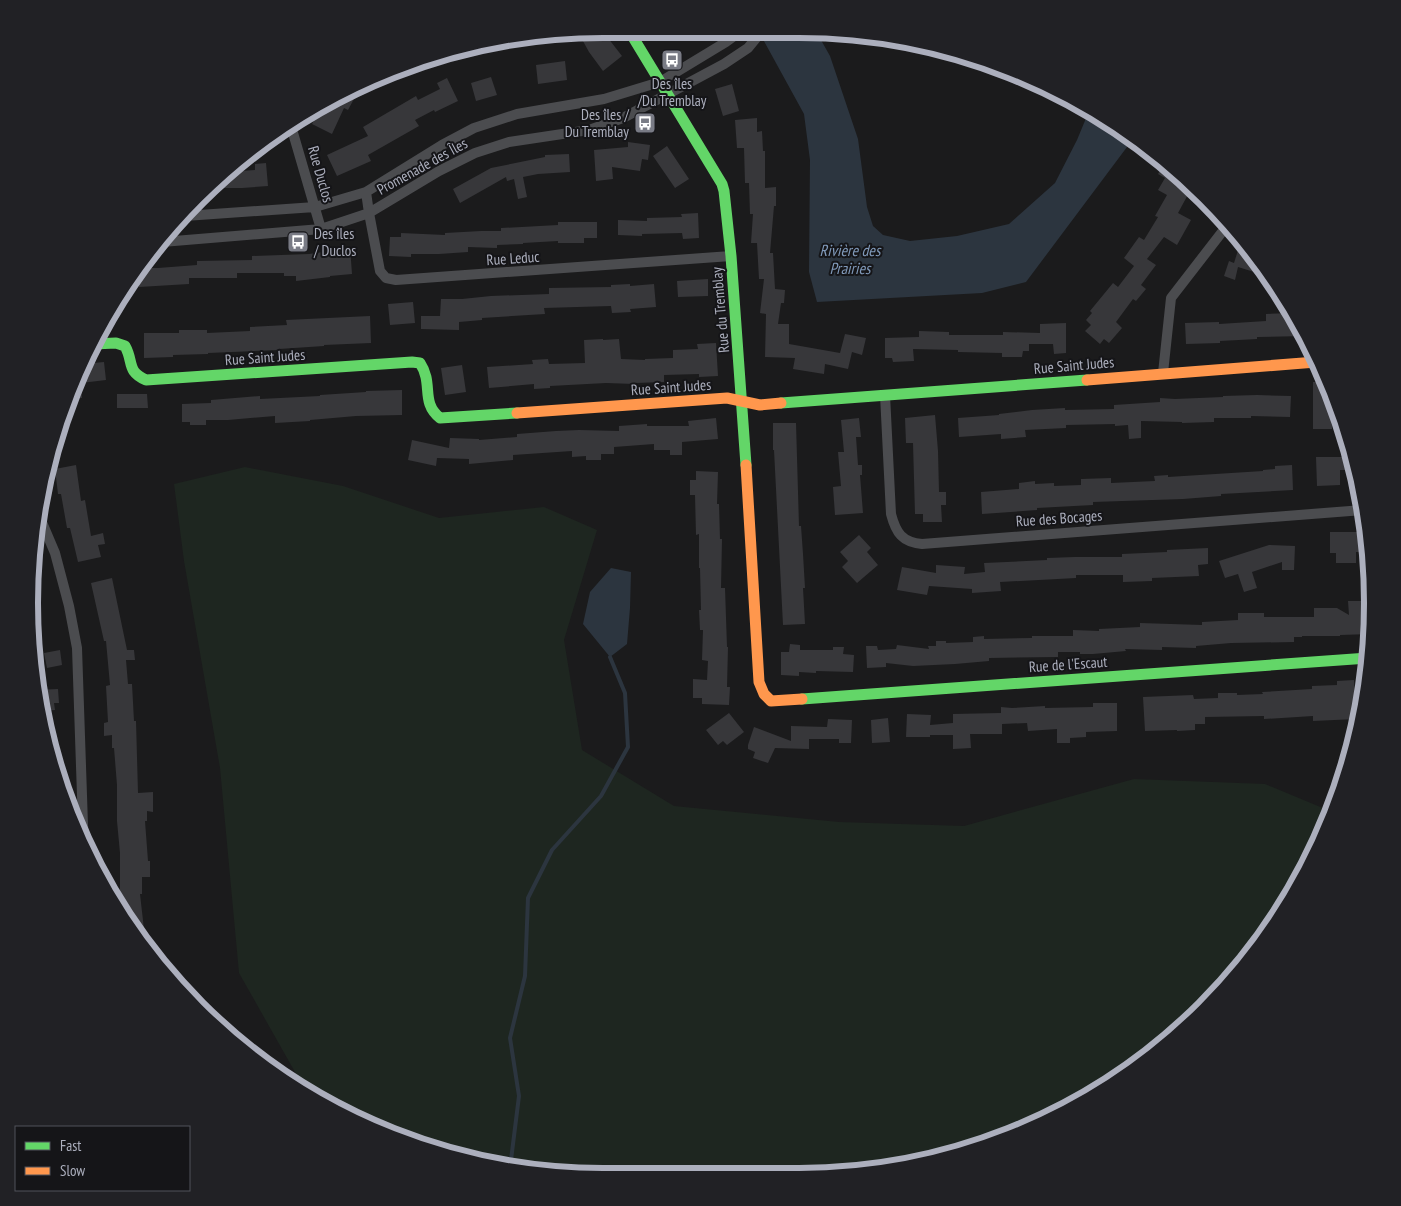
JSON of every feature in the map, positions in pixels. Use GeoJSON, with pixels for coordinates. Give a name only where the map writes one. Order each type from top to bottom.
{"type":"FeatureCollection","features":[{"type":"Feature","properties":{"kind":"street","name":"Rue du Tremblay"},"geometry":{"type":"LineString","coordinates":[[633,38],[722,184],[726,200],[742,401],[759,682],[764,694],[771,701]]}},
{"type":"Feature","properties":{"kind":"street","name":"Promenade des Îles"},"geometry":{"type":"LineString","coordinates":[[191,216],[314,207],[366,192],[442,145],[474,128],[517,114],[604,99],[660,82],[731,38]]}},
{"type":"Feature","properties":{"kind":"street","name":"Promenade des Îles"},"geometry":{"type":"LineString","coordinates":[[169,241],[321,229],[369,213],[439,171],[475,153],[509,142],[589,130],[623,118],[724,64],[748,48],[756,38]]}},
{"type":"Feature","properties":{"kind":"street","name":"Rue Duclos"},"geometry":{"type":"LineString","coordinates":[[292,131],[321,229]]}},
{"type":"Feature","properties":{"kind":"street","name":"Rue Leduc"},"geometry":{"type":"LineString","coordinates":[[366,192],[380,271],[386,278],[396,280],[731,256]]}},
{"type":"Feature","properties":{"kind":"street"},"geometry":{"type":"LineString","coordinates":[[1163,373],[1171,298],[1224,231]]}},
{"type":"Feature","properties":{"kind":"street","name":"Rue Saint Judes"},"geometry":{"type":"LineString","coordinates":[[101,344],[116,343],[125,346],[130,356],[132,370],[138,377],[146,380],[420,363],[425,369],[428,381],[429,407],[434,415],[440,418],[727,398],[760,405],[1309,362]]}},
{"type":"Feature","properties":{"kind":"street","name":"Rue des Bocages"},"geometry":{"type":"LineString","coordinates":[[885,395],[891,514],[897,532],[908,541],[915,543],[1356,511]]}},
{"type":"Feature","properties":{"kind":"street"},"geometry":{"type":"LineString","coordinates":[[43,524],[55,553],[69,606],[77,648],[83,823]]}},
{"type":"Feature","properties":{"kind":"street","name":"Rue de l'Escaut"},"geometry":{"type":"LineString","coordinates":[[771,701],[1360,659]]}},
{"type":"Feature","properties":{"kind":"shaded area"},"geometry":{"type":"Polygon","coordinates":[[[245,467],[343,486],[439,518],[544,507],[597,530],[564,640],[582,750],[674,806],[839,822],[964,826],[1134,779],[1265,784],[1324,809],[1305,853],[1288,886],[1268,917],[1247,947],[1198,1003],[1142,1052],[1112,1073],[1081,1093],[1014,1125],[980,1138],[908,1158],[872,1164],[835,1167],[566,1167],[529,1164],[457,1149],[387,1125],[320,1093],[299,1080],[239,973],[220,768],[184,561],[174,484],[245,467]]]}},
{"type":"Feature","properties":{"kind":"water","name":"Rivière des Prairies"},"geometry":{"type":"Polygon","coordinates":[[[762,38],[820,39],[830,56],[858,139],[867,207],[873,226],[883,235],[910,241],[957,236],[1009,224],[1055,183],[1087,117],[1129,145],[1026,282],[982,293],[817,302],[809,272],[810,160],[804,114],[762,38]]]}},
{"type":"Feature","properties":{"kind":"water"},"geometry":{"type":"Polygon","coordinates":[[[611,568],[631,572],[627,644],[610,657],[583,624],[590,592],[611,568]]]}},
{"type":"Feature","properties":{"kind":"building"},"geometry":{"type":"Polygon","coordinates":[[[608,38],[622,56],[603,71],[582,39],[608,38]]]}},
{"type":"Feature","properties":{"kind":"building"},"geometry":{"type":"Polygon","coordinates":[[[565,61],[567,80],[538,84],[536,65],[565,61]]]}},
{"type":"Feature","properties":{"kind":"building"},"geometry":{"type":"Polygon","coordinates":[[[491,77],[497,95],[476,101],[471,83],[491,77]]]}},
{"type":"Feature","properties":{"kind":"building"},"geometry":{"type":"Polygon","coordinates":[[[447,78],[458,101],[415,120],[419,126],[368,155],[371,161],[337,176],[327,155],[368,136],[363,127],[416,96],[418,100],[440,89],[437,83],[447,78]]]}},
{"type":"Feature","properties":{"kind":"building"},"geometry":{"type":"Polygon","coordinates":[[[732,84],[739,111],[723,116],[715,89],[732,84]]]}},
{"type":"Feature","properties":{"kind":"building"},"geometry":{"type":"Polygon","coordinates":[[[353,96],[355,97],[348,110],[344,108],[332,134],[312,124],[320,113],[353,96]]]}},
{"type":"Feature","properties":{"kind":"building"},"geometry":{"type":"Polygon","coordinates":[[[757,118],[757,132],[762,131],[763,151],[765,151],[765,188],[776,187],[776,206],[774,206],[770,253],[773,253],[775,289],[785,290],[784,303],[781,303],[778,324],[789,324],[789,344],[840,353],[845,334],[866,338],[862,355],[852,352],[848,369],[825,364],[824,374],[793,369],[795,358],[765,357],[766,314],[760,313],[764,279],[759,279],[757,243],[751,243],[753,214],[750,214],[749,183],[745,183],[744,148],[737,148],[735,120],[757,118]]]}},
{"type":"Feature","properties":{"kind":"building"},"geometry":{"type":"Polygon","coordinates":[[[628,142],[650,145],[648,160],[642,159],[640,171],[612,167],[613,179],[596,181],[594,150],[628,147],[628,142]]]}},
{"type":"Feature","properties":{"kind":"building"},"geometry":{"type":"Polygon","coordinates":[[[667,146],[689,179],[675,188],[653,156],[667,146]]]}},
{"type":"Feature","properties":{"kind":"building"},"geometry":{"type":"Polygon","coordinates":[[[569,154],[570,172],[523,177],[527,197],[518,199],[514,179],[507,181],[506,177],[460,203],[453,189],[491,168],[545,157],[545,155],[569,154]]]}},
{"type":"Feature","properties":{"kind":"building"},"geometry":{"type":"Polygon","coordinates":[[[266,163],[268,186],[219,188],[237,172],[255,170],[255,164],[266,163]]]}},
{"type":"Feature","properties":{"kind":"building"},"geometry":{"type":"Polygon","coordinates":[[[1161,169],[1188,194],[1178,213],[1191,220],[1177,245],[1164,237],[1147,259],[1156,265],[1141,285],[1146,289],[1136,301],[1133,299],[1116,322],[1122,328],[1109,343],[1104,339],[1100,344],[1085,331],[1091,325],[1086,320],[1092,313],[1090,311],[1113,283],[1118,287],[1134,266],[1124,258],[1139,237],[1144,240],[1158,217],[1155,216],[1167,195],[1158,190],[1165,178],[1158,174],[1161,169]]]}},
{"type":"Feature","properties":{"kind":"building"},"geometry":{"type":"Polygon","coordinates":[[[698,213],[699,238],[683,239],[682,233],[642,234],[642,236],[618,235],[618,220],[647,221],[647,218],[682,217],[681,214],[698,213]]]}},
{"type":"Feature","properties":{"kind":"building"},"geometry":{"type":"Polygon","coordinates":[[[558,222],[597,222],[597,238],[584,238],[584,243],[558,243],[558,241],[523,243],[497,245],[497,248],[468,247],[468,252],[411,254],[411,257],[389,256],[390,237],[401,237],[401,233],[445,235],[445,233],[501,231],[501,228],[558,225],[558,222]]]}},
{"type":"Feature","properties":{"kind":"building"},"geometry":{"type":"Polygon","coordinates":[[[350,247],[352,274],[296,281],[296,276],[284,276],[284,273],[237,273],[237,278],[189,278],[189,284],[139,287],[139,280],[148,268],[197,265],[197,261],[252,260],[252,256],[309,254],[337,250],[337,248],[350,247]]]}},
{"type":"Feature","properties":{"kind":"building"},"geometry":{"type":"Polygon","coordinates":[[[1238,249],[1257,273],[1238,267],[1235,280],[1224,276],[1229,261],[1234,263],[1238,249]]]}},
{"type":"Feature","properties":{"kind":"building"},"geometry":{"type":"Polygon","coordinates":[[[708,279],[708,296],[678,297],[677,281],[708,279]]]}},
{"type":"Feature","properties":{"kind":"building"},"geometry":{"type":"Polygon","coordinates":[[[630,284],[630,286],[654,284],[656,307],[630,309],[631,312],[612,313],[611,306],[544,308],[545,314],[482,318],[482,320],[459,322],[459,330],[421,329],[421,316],[440,316],[441,299],[549,294],[549,288],[611,287],[611,285],[630,284]]]}},
{"type":"Feature","properties":{"kind":"building"},"geometry":{"type":"Polygon","coordinates":[[[413,302],[415,323],[390,325],[388,304],[413,302]]]}},
{"type":"Feature","properties":{"kind":"building"},"geometry":{"type":"Polygon","coordinates":[[[1284,313],[1296,336],[1257,337],[1257,339],[1220,341],[1220,343],[1186,344],[1185,323],[1219,322],[1219,324],[1266,321],[1266,314],[1284,313]]]}},
{"type":"Feature","properties":{"kind":"building"},"geometry":{"type":"Polygon","coordinates":[[[370,316],[371,343],[144,358],[144,333],[179,333],[179,330],[207,330],[207,333],[250,331],[250,327],[287,325],[286,320],[370,316]]]}},
{"type":"Feature","properties":{"kind":"building"},"geometry":{"type":"Polygon","coordinates":[[[1066,323],[1066,353],[1054,354],[1053,344],[1029,344],[1029,351],[1023,351],[1022,357],[1002,357],[1002,353],[913,349],[914,361],[893,362],[892,358],[885,358],[885,338],[919,337],[919,331],[949,332],[949,335],[1003,335],[1003,332],[1040,333],[1040,324],[1066,323]]]}},
{"type":"Feature","properties":{"kind":"building"},"geometry":{"type":"Polygon","coordinates":[[[619,339],[621,359],[645,360],[673,358],[673,350],[698,349],[697,344],[716,343],[718,376],[699,377],[699,374],[664,375],[664,382],[550,386],[550,388],[534,389],[534,384],[489,388],[487,367],[533,364],[532,360],[548,359],[549,364],[585,363],[584,340],[619,339]]]}},
{"type":"Feature","properties":{"kind":"building"},"geometry":{"type":"Polygon","coordinates":[[[104,362],[106,380],[83,383],[92,363],[104,362]]]}},
{"type":"Feature","properties":{"kind":"building"},"geometry":{"type":"Polygon","coordinates":[[[462,365],[466,392],[445,395],[441,368],[462,365]]]}},
{"type":"Feature","properties":{"kind":"building"},"geometry":{"type":"Polygon","coordinates":[[[1313,382],[1318,382],[1332,419],[1332,429],[1313,429],[1313,382]]]}},
{"type":"Feature","properties":{"kind":"building"},"geometry":{"type":"Polygon","coordinates":[[[81,386],[82,398],[77,398],[81,386]]]}},
{"type":"Feature","properties":{"kind":"building"},"geometry":{"type":"Polygon","coordinates":[[[402,390],[402,415],[356,416],[275,423],[275,416],[206,420],[206,425],[190,425],[190,422],[182,422],[182,404],[211,403],[211,400],[260,396],[260,399],[402,390]]]}},
{"type":"Feature","properties":{"kind":"building"},"geometry":{"type":"Polygon","coordinates":[[[117,394],[147,394],[148,408],[117,408],[117,394]]]}},
{"type":"Feature","properties":{"kind":"building"},"geometry":{"type":"Polygon","coordinates":[[[1257,395],[1291,396],[1290,417],[1251,416],[1251,418],[1214,418],[1214,422],[1182,423],[1141,421],[1141,438],[1129,439],[1128,425],[1115,426],[1115,424],[1066,425],[1066,428],[1025,430],[1026,437],[1001,439],[1001,434],[959,437],[958,418],[1065,408],[1065,410],[1114,409],[1114,405],[1160,402],[1160,398],[1257,395]]]}},
{"type":"Feature","properties":{"kind":"building"},"geometry":{"type":"Polygon","coordinates":[[[935,415],[939,492],[946,492],[946,505],[941,505],[942,522],[923,522],[923,514],[915,514],[913,443],[906,443],[905,418],[935,415]]]}},
{"type":"Feature","properties":{"kind":"building"},"geometry":{"type":"Polygon","coordinates":[[[716,418],[718,439],[682,442],[682,455],[670,455],[670,450],[654,450],[654,444],[614,447],[614,454],[601,454],[601,460],[586,460],[586,456],[572,457],[572,451],[513,455],[513,460],[469,464],[469,459],[437,458],[436,466],[408,460],[412,440],[449,448],[450,438],[479,440],[517,437],[517,434],[556,431],[619,431],[619,426],[647,424],[647,426],[689,426],[688,421],[716,418]]]}},
{"type":"Feature","properties":{"kind":"building"},"geometry":{"type":"Polygon","coordinates":[[[859,418],[861,437],[856,437],[858,465],[862,465],[862,475],[860,475],[863,513],[835,515],[833,487],[841,486],[838,452],[844,452],[841,420],[859,418]]]}},
{"type":"Feature","properties":{"kind":"building"},"geometry":{"type":"Polygon","coordinates":[[[773,423],[796,423],[799,526],[801,526],[805,588],[803,588],[805,624],[783,625],[773,423]]]}},
{"type":"Feature","properties":{"kind":"building"},"geometry":{"type":"Polygon","coordinates":[[[1316,457],[1344,457],[1346,470],[1340,470],[1340,485],[1317,486],[1316,457]]]}},
{"type":"Feature","properties":{"kind":"building"},"geometry":{"type":"Polygon","coordinates":[[[76,465],[81,501],[85,500],[91,536],[103,533],[105,544],[98,545],[101,557],[78,562],[70,528],[67,528],[61,494],[58,494],[55,469],[76,465]]]}},
{"type":"Feature","properties":{"kind":"building"},"geometry":{"type":"Polygon","coordinates":[[[1292,465],[1293,490],[1221,494],[1221,496],[1183,499],[1093,502],[1093,505],[1037,508],[1037,510],[982,514],[981,492],[1019,489],[1019,483],[1035,481],[1035,484],[1054,483],[1054,486],[1081,485],[1081,479],[1111,478],[1111,483],[1155,481],[1154,476],[1168,475],[1168,477],[1263,471],[1275,469],[1275,466],[1292,465]]]}},
{"type":"Feature","properties":{"kind":"building"},"geometry":{"type":"Polygon","coordinates":[[[696,471],[718,472],[717,504],[719,504],[720,539],[722,539],[721,588],[725,588],[728,647],[727,687],[730,687],[729,705],[702,704],[702,698],[693,698],[693,679],[707,680],[708,661],[702,660],[703,630],[700,630],[699,610],[701,610],[699,534],[696,535],[695,495],[690,495],[690,480],[696,480],[696,471]]]}},
{"type":"Feature","properties":{"kind":"building"},"geometry":{"type":"Polygon","coordinates":[[[1330,532],[1359,532],[1361,552],[1356,552],[1356,563],[1336,563],[1336,553],[1330,553],[1330,532]]]}},
{"type":"Feature","properties":{"kind":"building"},"geometry":{"type":"Polygon","coordinates":[[[859,535],[871,548],[867,552],[878,565],[857,583],[842,567],[848,561],[840,552],[859,535]]]}},
{"type":"Feature","properties":{"kind":"building"},"geometry":{"type":"Polygon","coordinates":[[[1269,545],[1295,546],[1294,570],[1282,570],[1282,562],[1252,572],[1257,588],[1244,592],[1238,574],[1225,578],[1219,561],[1269,545]]]}},
{"type":"Feature","properties":{"kind":"building"},"geometry":{"type":"Polygon","coordinates":[[[1208,548],[1208,564],[1198,565],[1199,576],[1152,578],[1152,581],[1123,582],[1123,575],[1076,575],[1076,578],[1000,582],[1001,591],[972,593],[972,589],[929,586],[927,595],[897,590],[902,567],[936,573],[936,565],[965,567],[964,574],[985,572],[984,563],[1047,560],[1047,558],[1122,557],[1122,554],[1208,548]]]}},
{"type":"Feature","properties":{"kind":"building"},"geometry":{"type":"Polygon","coordinates":[[[112,578],[127,650],[134,650],[135,660],[126,660],[128,684],[132,684],[134,721],[136,721],[138,793],[153,792],[153,812],[147,811],[147,821],[145,821],[150,877],[142,877],[142,894],[140,894],[144,933],[123,901],[122,895],[120,895],[120,853],[114,748],[112,748],[112,735],[104,736],[104,723],[108,722],[106,686],[110,685],[106,641],[104,641],[91,583],[112,578]]]}},
{"type":"Feature","properties":{"kind":"building"},"geometry":{"type":"Polygon","coordinates":[[[1348,601],[1364,601],[1362,634],[1302,636],[1294,637],[1294,642],[1231,643],[1196,646],[1196,648],[1162,647],[1162,650],[1125,649],[1126,651],[1093,654],[1058,652],[1058,657],[989,658],[989,661],[955,664],[913,666],[886,663],[886,667],[867,668],[866,646],[877,646],[878,650],[896,649],[897,645],[929,649],[928,646],[936,646],[936,641],[946,641],[946,643],[973,642],[973,637],[984,636],[984,639],[1073,636],[1073,630],[1099,631],[1099,629],[1140,627],[1140,623],[1202,625],[1202,622],[1238,620],[1238,613],[1264,613],[1264,617],[1314,617],[1314,608],[1337,608],[1349,615],[1348,601]]]}},
{"type":"Feature","properties":{"kind":"building"},"geometry":{"type":"Polygon","coordinates":[[[790,644],[800,645],[800,650],[833,650],[833,647],[844,647],[843,654],[854,655],[853,672],[816,671],[816,673],[799,672],[799,676],[781,675],[781,652],[789,652],[790,644]]]}},
{"type":"Feature","properties":{"kind":"building"},"geometry":{"type":"Polygon","coordinates":[[[60,650],[62,665],[47,668],[44,653],[60,650]]]}},
{"type":"Feature","properties":{"kind":"building"},"geometry":{"type":"Polygon","coordinates":[[[1354,680],[1355,701],[1351,719],[1313,721],[1313,716],[1264,719],[1264,716],[1205,717],[1205,724],[1195,724],[1195,730],[1145,731],[1143,697],[1193,695],[1194,699],[1218,698],[1218,693],[1237,693],[1237,695],[1263,694],[1262,692],[1312,689],[1312,686],[1337,685],[1337,681],[1354,680]]]}},
{"type":"Feature","properties":{"kind":"building"},"geometry":{"type":"Polygon","coordinates":[[[58,689],[59,703],[54,703],[55,710],[48,711],[44,690],[58,689]]]}},
{"type":"Feature","properties":{"kind":"building"},"geometry":{"type":"Polygon","coordinates":[[[1093,703],[1117,703],[1117,731],[1086,732],[1086,737],[1070,738],[1070,743],[1057,743],[1057,729],[1028,731],[1027,723],[1002,724],[1002,734],[970,734],[971,748],[953,749],[953,735],[906,737],[907,714],[931,715],[930,725],[953,723],[953,714],[1001,713],[1001,707],[1093,707],[1093,703]]]}},
{"type":"Feature","properties":{"kind":"building"},"geometry":{"type":"Polygon","coordinates":[[[729,713],[744,732],[727,745],[723,741],[718,745],[706,730],[729,713]]]}},
{"type":"Feature","properties":{"kind":"building"},"geometry":{"type":"Polygon","coordinates":[[[888,718],[890,742],[872,743],[871,720],[888,718]]]}},
{"type":"Feature","properties":{"kind":"building"},"geometry":{"type":"Polygon","coordinates":[[[828,719],[852,720],[851,743],[839,743],[839,739],[809,739],[809,749],[775,748],[768,763],[753,758],[755,752],[748,749],[754,727],[791,741],[791,726],[827,727],[828,719]]]}},
{"type":"Feature","properties":{"kind":"waterway"},"geometry":{"type":"LineString","coordinates":[[511,1161],[519,1096],[510,1038],[525,976],[528,898],[552,850],[601,796],[628,747],[625,693],[610,657]]}},
{"type":"Feature","properties":{"kind":"traffic: fast"},"geometry":{"type":"LineString","coordinates":[[633,38],[722,184],[724,191],[731,256],[746,465]]}},
{"type":"Feature","properties":{"kind":"traffic: fast"},"geometry":{"type":"LineString","coordinates":[[101,344],[116,343],[125,346],[133,370],[146,380],[420,363],[426,378],[430,406],[440,418],[517,413]]}},
{"type":"Feature","properties":{"kind":"traffic: fast"},"geometry":{"type":"LineString","coordinates":[[781,403],[1087,380]]}},
{"type":"Feature","properties":{"kind":"traffic: fast"},"geometry":{"type":"LineString","coordinates":[[802,699],[1360,659]]}},
{"type":"Feature","properties":{"kind":"traffic: slow"},"geometry":{"type":"LineString","coordinates":[[1087,380],[1309,363]]}},
{"type":"Feature","properties":{"kind":"traffic: slow"},"geometry":{"type":"LineString","coordinates":[[517,413],[727,398],[760,405],[781,403]]}},
{"type":"Feature","properties":{"kind":"traffic: slow"},"geometry":{"type":"LineString","coordinates":[[746,465],[759,682],[764,694],[771,701],[802,699]]}},
{"type":"Feature","properties":{"kind":"place","name":"Des îles /Du Tremblay"},"geometry":{"type":"Point","coordinates":[672,60]}},
{"type":"Feature","properties":{"kind":"place","name":"Des îles / Du Tremblay"},"geometry":{"type":"Point","coordinates":[645,123]}},
{"type":"Feature","properties":{"kind":"place","name":"Des îles / Duclos"},"geometry":{"type":"Point","coordinates":[298,242]}}]}
